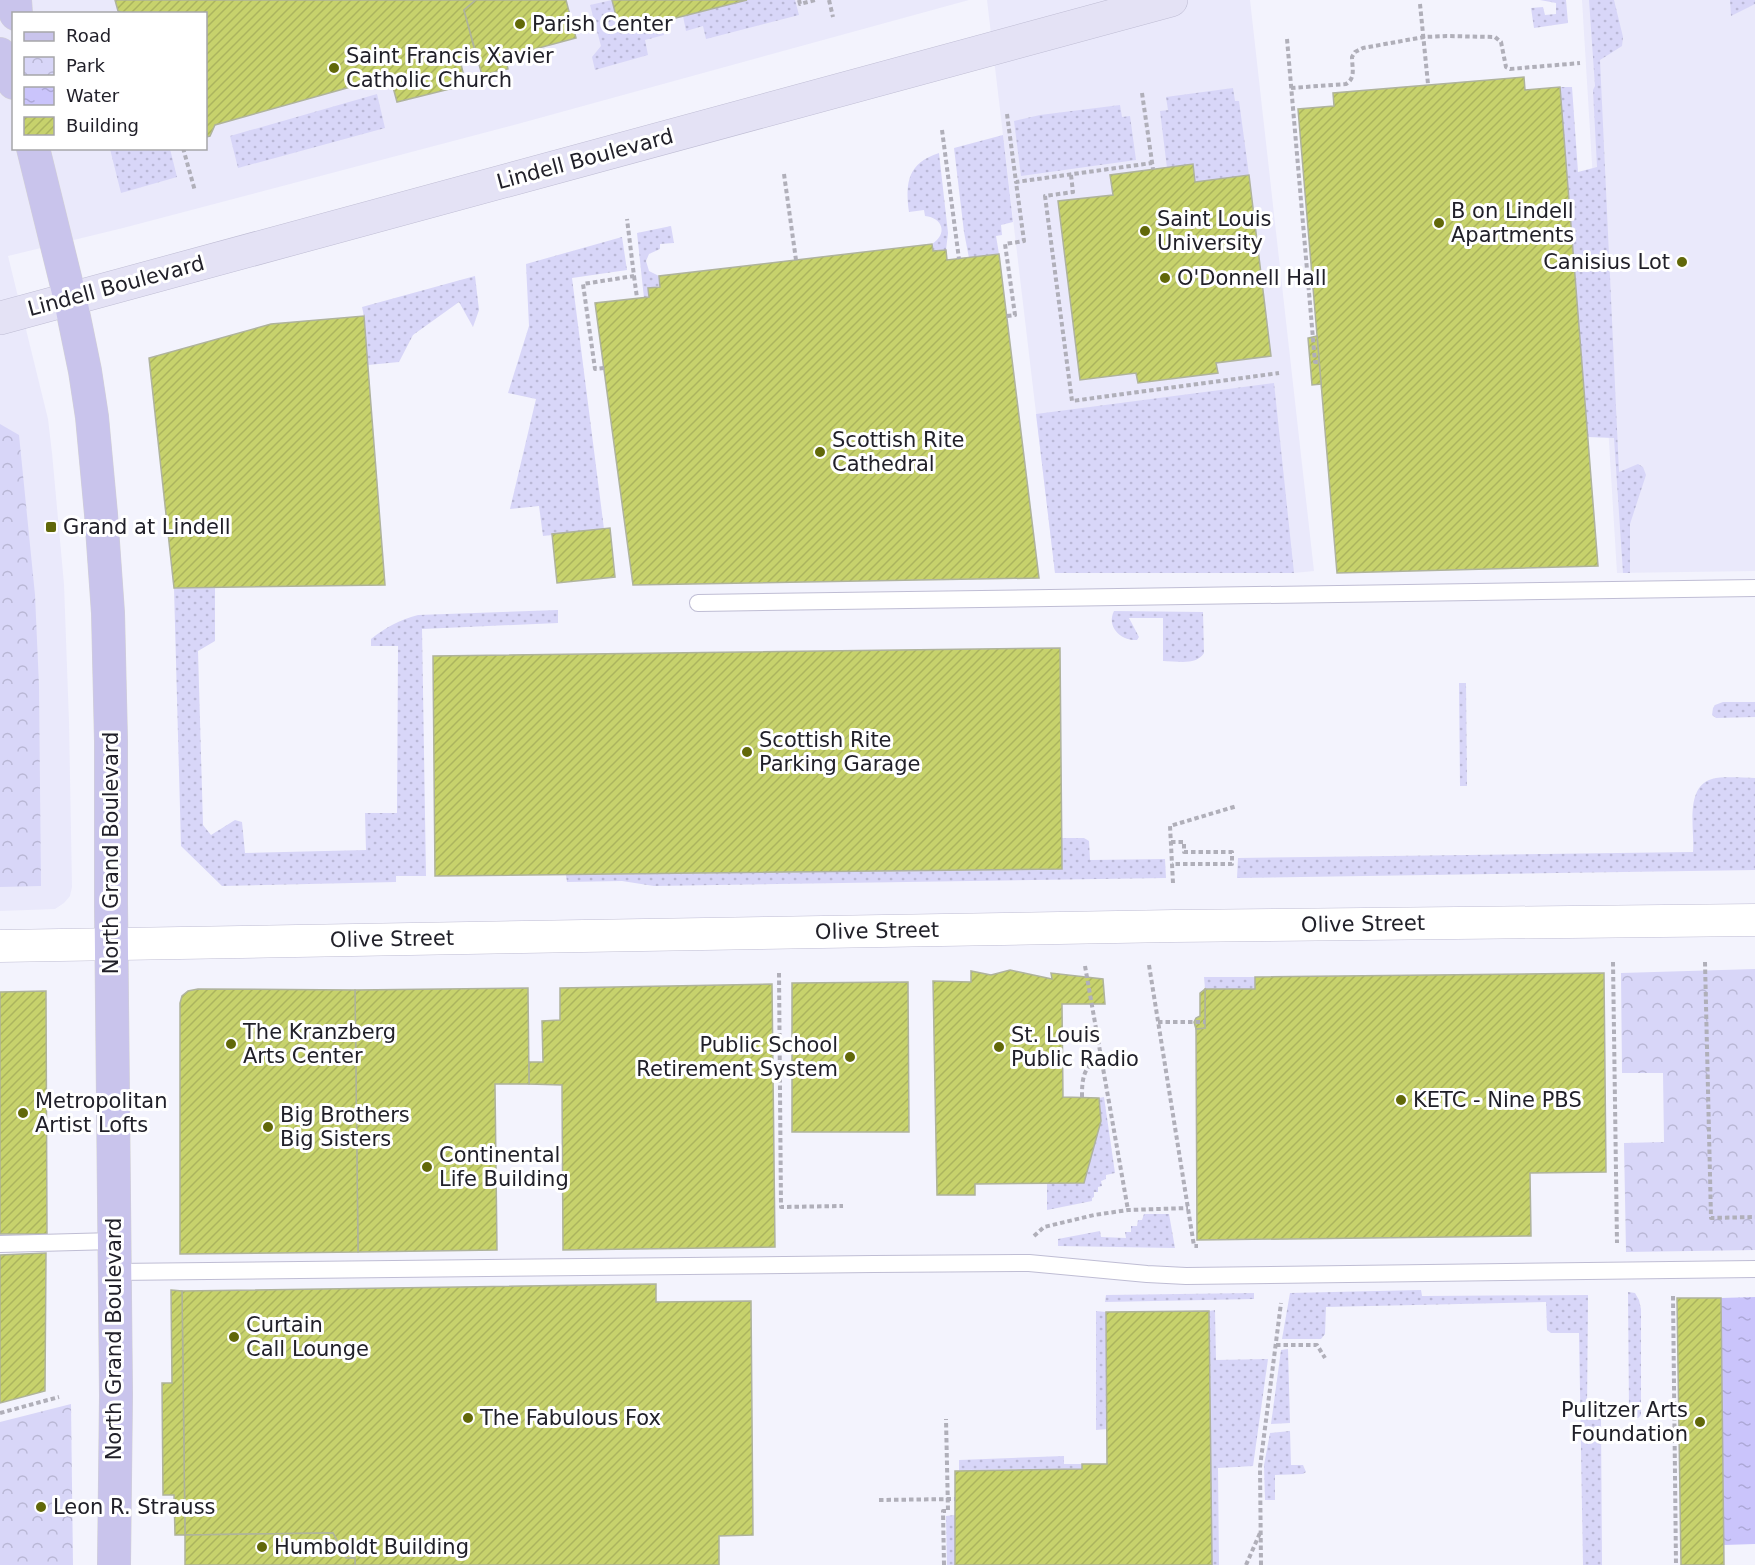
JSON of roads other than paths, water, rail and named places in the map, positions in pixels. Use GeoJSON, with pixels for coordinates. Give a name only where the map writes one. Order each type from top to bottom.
{"type":"FeatureCollection","features":[{"type":"Feature","properties":{"kind":"main road","name":"Lindell Boulevard"},"geometry":{"type":"LineString","coordinates":[[0,318],[1171,0]]}},
{"type":"Feature","properties":{"kind":"main road"},"geometry":{"type":"LineString","coordinates":[[0,54],[12,79]]}},
{"type":"Feature","properties":{"kind":"main road","name":"North Grand Boulevard"},"geometry":{"type":"LineString","coordinates":[[33,150],[70,298],[85,371],[92,417],[108,613],[116,1395],[114,1565]]}},
{"type":"Feature","properties":{"kind":"street","name":"Olive Street"},"geometry":{"type":"LineString","coordinates":[[0,946],[1174,926],[1755,920]]}},
{"type":"Feature","properties":{"kind":"lane"},"geometry":{"type":"LineString","coordinates":[[698,603],[1755,588]]}},
{"type":"Feature","properties":{"kind":"lane"},"geometry":{"type":"LineString","coordinates":[[0,1244],[114,1256],[1029,1263],[1186,1276],[1755,1269]]}},
{"type":"Feature","properties":{"kind":"water"},"geometry":{"type":"Polygon","coordinates":[[[1755,1297],[1755,1544],[1724,1545],[1721,1298],[1755,1297]]]}},
{"type":"Feature","properties":{"kind":"place","name":"Parish Center"},"geometry":{"type":"Point","coordinates":[520,24]}},
{"type":"Feature","properties":{"kind":"place","name":"Saint Francis Xavier Catholic Church"},"geometry":{"type":"Point","coordinates":[334,68]}},
{"type":"Feature","properties":{"kind":"place","name":"B on Lindell Apartments"},"geometry":{"type":"Point","coordinates":[1439,223]}},
{"type":"Feature","properties":{"kind":"place","name":"Saint Louis University"},"geometry":{"type":"Point","coordinates":[1145,231]}},
{"type":"Feature","properties":{"kind":"place","name":"Canisius Lot"},"geometry":{"type":"Point","coordinates":[1682,262]}},
{"type":"Feature","properties":{"kind":"place","name":"O'Donnell Hall"},"geometry":{"type":"Point","coordinates":[1165,278]}},
{"type":"Feature","properties":{"kind":"place","name":"Scottish Rite Cathedral"},"geometry":{"type":"Point","coordinates":[820,452]}},
{"type":"Feature","properties":{"kind":"place","name":"Grand at Lindell"},"geometry":{"type":"Point","coordinates":[51,527]}},
{"type":"Feature","properties":{"kind":"place","name":"Scottish Rite Parking Garage"},"geometry":{"type":"Point","coordinates":[747,752]}},
{"type":"Feature","properties":{"kind":"place","name":"The Kranzberg Arts Center"},"geometry":{"type":"Point","coordinates":[231,1044]}},
{"type":"Feature","properties":{"kind":"place","name":"St. Louis Public Radio"},"geometry":{"type":"Point","coordinates":[999,1047]}},
{"type":"Feature","properties":{"kind":"place","name":"Public School Retirement System"},"geometry":{"type":"Point","coordinates":[850,1057]}},
{"type":"Feature","properties":{"kind":"place","name":"KETC - Nine PBS"},"geometry":{"type":"Point","coordinates":[1401,1100]}},
{"type":"Feature","properties":{"kind":"place","name":"Metropolitan Artist Lofts"},"geometry":{"type":"Point","coordinates":[23,1113]}},
{"type":"Feature","properties":{"kind":"place","name":"Big Brothers Big Sisters"},"geometry":{"type":"Point","coordinates":[268,1127]}},
{"type":"Feature","properties":{"kind":"place","name":"Continental Life Building"},"geometry":{"type":"Point","coordinates":[427,1167]}},
{"type":"Feature","properties":{"kind":"place","name":"Curtain Call Lounge"},"geometry":{"type":"Point","coordinates":[234,1337]}},
{"type":"Feature","properties":{"kind":"place","name":"The Fabulous Fox"},"geometry":{"type":"Point","coordinates":[468,1418]}},
{"type":"Feature","properties":{"kind":"place","name":"Pulitzer Arts Foundation"},"geometry":{"type":"Point","coordinates":[1700,1422]}},
{"type":"Feature","properties":{"kind":"place","name":"Leon R. Strauss"},"geometry":{"type":"Point","coordinates":[41,1507]}},
{"type":"Feature","properties":{"kind":"place","name":"Humboldt Building"},"geometry":{"type":"Point","coordinates":[262,1547]}}]}
